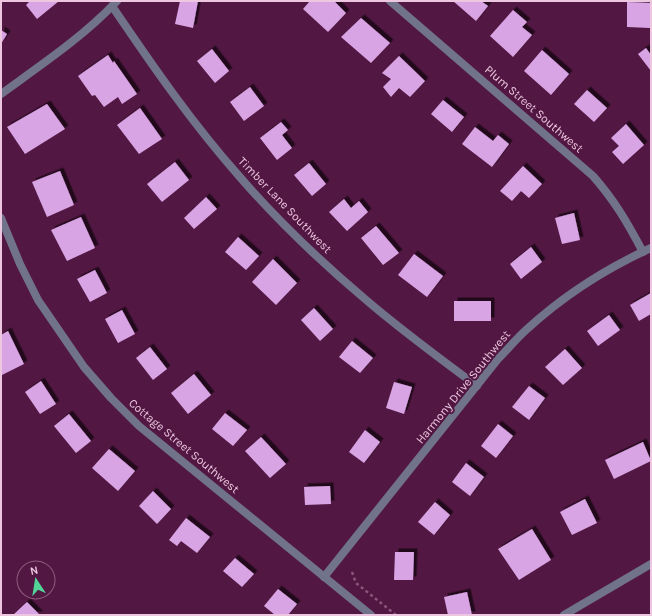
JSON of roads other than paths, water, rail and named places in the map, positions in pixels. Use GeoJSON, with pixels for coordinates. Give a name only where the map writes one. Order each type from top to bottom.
{"type":"FeatureCollection","features":[{"type":"Feature","properties":{"kind":"street","name":"Plum Street Southwest"},"geometry":{"type":"LineString","coordinates":[[390,1],[592,176],[610,196],[626,219],[643,252]]}},
{"type":"Feature","properties":{"kind":"street"},"geometry":{"type":"LineString","coordinates":[[1,94],[52,58],[115,4]]}},
{"type":"Feature","properties":{"kind":"street","name":"Timber Lane Southwest"},"geometry":{"type":"LineString","coordinates":[[115,4],[158,74],[197,126],[239,177],[272,212],[318,257],[365,299],[416,340],[478,386]]}},
{"type":"Feature","properties":{"kind":"street","name":"Cottage Street Southwest"},"geometry":{"type":"LineString","coordinates":[[1,218],[20,264],[38,300],[84,367],[111,398],[139,426],[371,615]]}},
{"type":"Feature","properties":{"kind":"street","name":"Harmony Drive Southwest"},"geometry":{"type":"LineString","coordinates":[[324,577],[478,386],[498,359],[525,331],[554,305],[584,284],[612,267],[651,248]]}},
{"type":"Feature","properties":{"kind":"street"},"geometry":{"type":"LineString","coordinates":[[564,615],[651,564]]}}]}
